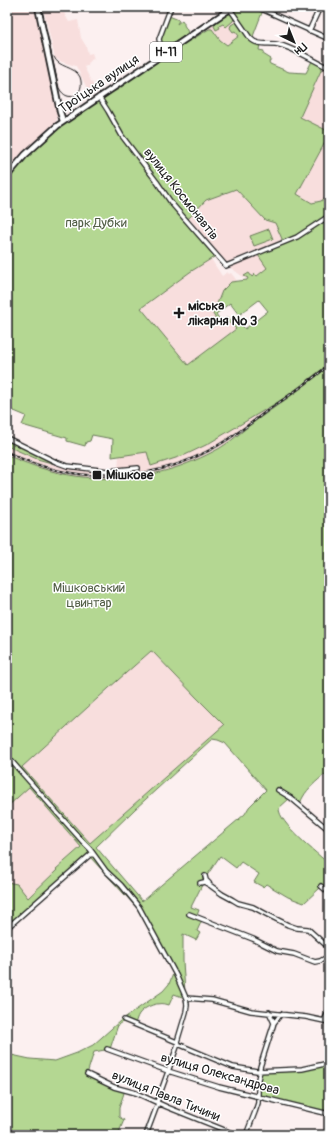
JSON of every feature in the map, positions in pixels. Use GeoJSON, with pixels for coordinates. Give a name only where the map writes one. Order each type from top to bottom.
{"type":"FeatureCollection","features":[{"type":"Feature","properties":{"kind":"main road"},"geometry":{"type":"LineString","coordinates":[[38,7],[63,121]]}},
{"type":"Feature","properties":{"kind":"main road","name":"Троїцька вулиця"},"geometry":{"type":"LineString","coordinates":[[7,176],[29,151],[51,130],[231,8]]}},
{"type":"Feature","properties":{"kind":"street"},"geometry":{"type":"LineString","coordinates":[[165,53],[160,44],[159,36],[172,7]]}},
{"type":"Feature","properties":{"kind":"street"},"geometry":{"type":"LineString","coordinates":[[256,7],[329,39]]}},
{"type":"Feature","properties":{"kind":"street"},"geometry":{"type":"LineString","coordinates":[[309,31],[320,7]]}},
{"type":"Feature","properties":{"kind":"street"},"geometry":{"type":"LineString","coordinates":[[231,8],[253,41],[258,43],[280,45],[329,68]]}},
{"type":"Feature","properties":{"kind":"street","name":"вулиця Космонавтів"},"geometry":{"type":"LineString","coordinates":[[99,97],[129,145],[172,204],[226,266],[297,237],[329,216]]}},
{"type":"Feature","properties":{"kind":"street"},"geometry":{"type":"LineString","coordinates":[[7,438],[60,464],[108,471],[138,468]]}},
{"type":"Feature","properties":{"kind":"street"},"geometry":{"type":"LineString","coordinates":[[7,756],[139,907],[176,975],[186,998],[186,1012],[178,1043],[146,1135]]}},
{"type":"Feature","properties":{"kind":"street"},"geometry":{"type":"LineString","coordinates":[[278,790],[291,798],[329,830]]}},
{"type":"Feature","properties":{"kind":"street"},"geometry":{"type":"LineString","coordinates":[[7,928],[93,854]]}},
{"type":"Feature","properties":{"kind":"street"},"geometry":{"type":"LineString","coordinates":[[205,876],[206,880],[211,886]]}},
{"type":"Feature","properties":{"kind":"street"},"geometry":{"type":"LineString","coordinates":[[200,883],[204,882],[238,903],[253,907],[294,927],[308,929],[329,948]]}},
{"type":"Feature","properties":{"kind":"street"},"geometry":{"type":"LineString","coordinates":[[321,886],[329,893]]}},
{"type":"Feature","properties":{"kind":"street"},"geometry":{"type":"LineString","coordinates":[[189,914],[253,939],[278,951],[294,954],[315,962],[329,956]]}},
{"type":"Feature","properties":{"kind":"street"},"geometry":{"type":"LineString","coordinates":[[186,998],[212,1000],[246,1010],[306,1017],[329,1022]]}},
{"type":"Feature","properties":{"kind":"street"},"geometry":{"type":"LineString","coordinates":[[324,1020],[329,1010]]}},
{"type":"Feature","properties":{"kind":"street"},"geometry":{"type":"LineString","coordinates":[[269,1012],[274,1023]]}},
{"type":"Feature","properties":{"kind":"street"},"geometry":{"type":"LineString","coordinates":[[246,1135],[255,1112],[258,1097],[260,1067],[274,1023],[281,1014]]}},
{"type":"Feature","properties":{"kind":"street"},"geometry":{"type":"LineString","coordinates":[[124,1020],[233,1067],[260,1071],[302,1069],[329,1063]]}},
{"type":"Feature","properties":{"kind":"street","name":"вулиця Олександрова"},"geometry":{"type":"LineString","coordinates":[[107,1049],[168,1071],[219,1087],[329,1114]]}},
{"type":"Feature","properties":{"kind":"street","name":"вулиця Павла Тичини"},"geometry":{"type":"LineString","coordinates":[[88,1074],[114,1087],[130,1091],[237,1135]]}},
{"type":"Feature","properties":{"kind":"shaded area"},"geometry":{"type":"Polygon","coordinates":[[[7,7],[36,7],[58,116],[55,124],[25,151],[7,172],[7,7]]]}},
{"type":"Feature","properties":{"kind":"shaded area"},"geometry":{"type":"Polygon","coordinates":[[[43,7],[51,7],[52,9],[63,8],[69,22],[78,20],[81,38],[86,46],[88,54],[92,53],[94,59],[90,60],[88,63],[89,65],[84,67],[94,87],[88,90],[76,66],[62,62],[55,58],[43,7]]]}},
{"type":"Feature","properties":{"kind":"shaded area"},"geometry":{"type":"Polygon","coordinates":[[[230,14],[245,32],[227,45],[220,40],[212,29],[209,29],[211,25],[230,14]]]}},
{"type":"Feature","properties":{"kind":"shaded area"},"geometry":{"type":"Polygon","coordinates":[[[323,66],[329,69],[329,132],[300,117],[323,66]]]}},
{"type":"Feature","properties":{"kind":"shaded area"},"geometry":{"type":"Polygon","coordinates":[[[329,135],[329,195],[321,201],[312,203],[297,194],[329,135]]]}},
{"type":"Feature","properties":{"kind":"shaded area"},"geometry":{"type":"Polygon","coordinates":[[[236,189],[265,220],[275,223],[282,239],[280,243],[228,263],[224,261],[187,220],[206,200],[236,189]]]}},
{"type":"Feature","properties":{"kind":"shaded area"},"geometry":{"type":"Polygon","coordinates":[[[258,255],[268,267],[257,276],[252,277],[249,273],[247,280],[230,267],[231,266],[258,255]]]}},
{"type":"Feature","properties":{"kind":"shaded area","name":"міська лікарня № 3"},"geometry":{"type":"Polygon","coordinates":[[[211,259],[222,276],[227,272],[229,274],[231,273],[238,282],[236,282],[213,312],[217,321],[225,321],[230,323],[236,329],[188,366],[141,308],[190,272],[211,259]]]}},
{"type":"Feature","properties":{"kind":"shaded area"},"geometry":{"type":"Polygon","coordinates":[[[329,364],[329,366],[321,373],[252,423],[226,444],[177,468],[133,478],[113,479],[77,477],[45,470],[7,455],[7,446],[37,459],[58,465],[98,471],[118,469],[119,456],[147,452],[151,466],[185,455],[206,445],[283,399],[329,364]]]}},
{"type":"Feature","properties":{"kind":"shaded area"},"geometry":{"type":"Polygon","coordinates":[[[151,651],[224,725],[90,843],[22,767],[151,651]]]}},
{"type":"Feature","properties":{"kind":"shaded area"},"geometry":{"type":"Polygon","coordinates":[[[28,787],[81,847],[56,869],[58,870],[28,898],[10,882],[7,882],[7,807],[28,787]]]}},
{"type":"Feature","properties":{"kind":"green space"},"geometry":{"type":"Polygon","coordinates":[[[237,7],[255,7],[263,10],[252,39],[234,11],[237,7]]]}},
{"type":"Feature","properties":{"kind":"green space"},"geometry":{"type":"Polygon","coordinates":[[[230,14],[234,18],[233,21],[226,27],[223,24],[219,26],[220,28],[216,30],[214,26],[216,22],[230,14]]]}},
{"type":"Feature","properties":{"kind":"green space"},"geometry":{"type":"Polygon","coordinates":[[[169,16],[179,20],[177,24],[182,20],[188,32],[165,49],[160,39],[169,16]]]}},
{"type":"Feature","properties":{"kind":"green space","name":"парк Дубки"},"geometry":{"type":"Polygon","coordinates":[[[236,22],[251,41],[260,44],[259,50],[264,51],[263,54],[271,59],[269,62],[270,64],[289,72],[306,73],[312,61],[323,66],[300,117],[328,131],[329,135],[297,194],[312,203],[321,201],[329,195],[329,211],[325,214],[327,217],[296,236],[280,243],[282,239],[275,223],[265,220],[236,189],[206,200],[187,220],[214,257],[190,272],[141,308],[188,365],[236,329],[228,322],[217,321],[213,314],[222,291],[231,282],[247,280],[248,278],[244,276],[249,273],[252,277],[255,274],[257,276],[267,268],[258,255],[287,243],[323,221],[328,227],[327,234],[329,235],[329,364],[283,399],[206,445],[185,455],[151,466],[147,452],[112,457],[113,439],[92,435],[90,441],[86,442],[85,446],[67,441],[67,438],[22,425],[26,416],[7,408],[7,180],[26,156],[51,133],[95,102],[101,103],[106,96],[121,88],[123,85],[184,43],[192,40],[209,29],[212,29],[220,40],[227,45],[239,36],[230,28],[231,25],[236,22]],[[259,300],[239,315],[230,303],[216,314],[220,320],[224,320],[228,317],[237,327],[241,324],[245,329],[268,311],[259,300]]]}},
{"type":"Feature","properties":{"kind":"green space"},"geometry":{"type":"Polygon","coordinates":[[[269,229],[273,239],[254,246],[250,236],[269,229]]]}},
{"type":"Feature","properties":{"kind":"green space","name":"Мішковський цвинтар"},"geometry":{"type":"Polygon","coordinates":[[[329,366],[329,776],[325,774],[313,785],[302,798],[299,806],[290,798],[279,808],[280,814],[291,830],[329,864],[329,894],[321,887],[304,903],[288,897],[266,884],[263,887],[254,882],[259,874],[241,862],[236,868],[220,856],[206,877],[191,907],[199,910],[196,918],[202,920],[197,931],[200,933],[196,940],[183,934],[185,993],[145,915],[7,754],[7,455],[34,466],[88,478],[141,476],[167,470],[194,461],[225,445],[329,366]],[[151,651],[22,767],[90,843],[224,725],[151,651]],[[212,739],[135,809],[96,847],[142,901],[245,814],[249,807],[266,790],[225,743],[212,739]]]}},
{"type":"Feature","properties":{"kind":"green space"},"geometry":{"type":"Polygon","coordinates":[[[7,439],[59,465],[37,459],[7,446],[7,439]]]}},
{"type":"Feature","properties":{"kind":"green space"},"geometry":{"type":"Polygon","coordinates":[[[7,757],[91,853],[84,857],[7,926],[7,882],[17,884],[28,898],[57,870],[56,869],[81,847],[29,787],[7,807],[7,757]]]}},
{"type":"Feature","properties":{"kind":"green space"},"geometry":{"type":"Polygon","coordinates":[[[90,855],[94,856],[138,906],[167,959],[185,998],[174,994],[169,1005],[152,1005],[142,1011],[139,1014],[135,1024],[126,1022],[120,1023],[110,1049],[94,1052],[87,1074],[125,1090],[119,1108],[119,1117],[124,1120],[119,1132],[124,1135],[7,1135],[7,1054],[30,1059],[55,1061],[77,1053],[93,1045],[120,1021],[163,991],[169,984],[173,974],[137,908],[90,857],[87,858],[90,855]]]}},
{"type":"Feature","properties":{"kind":"green space"},"geometry":{"type":"Polygon","coordinates":[[[329,1064],[329,1114],[260,1097],[258,1090],[260,1074],[263,1072],[329,1064]]]}},
{"type":"Feature","properties":{"kind":"tram line"},"geometry":{"type":"LineString","coordinates":[[41,7],[59,88],[67,96],[75,95],[81,88],[78,73],[59,63],[54,57]]}},
{"type":"Feature","properties":{"kind":"railway"},"geometry":{"type":"LineString","coordinates":[[7,452],[31,462],[57,470],[82,474],[108,476],[159,470],[184,462],[224,442],[329,365]]}},
{"type":"Feature","properties":{"kind":"place","name":"міська лікарня № 3"},"geometry":{"type":"Point","coordinates":[179,313]}},
{"type":"Feature","properties":{"kind":"place","name":"Мішкове"},"geometry":{"type":"Point","coordinates":[97,475]}}]}
